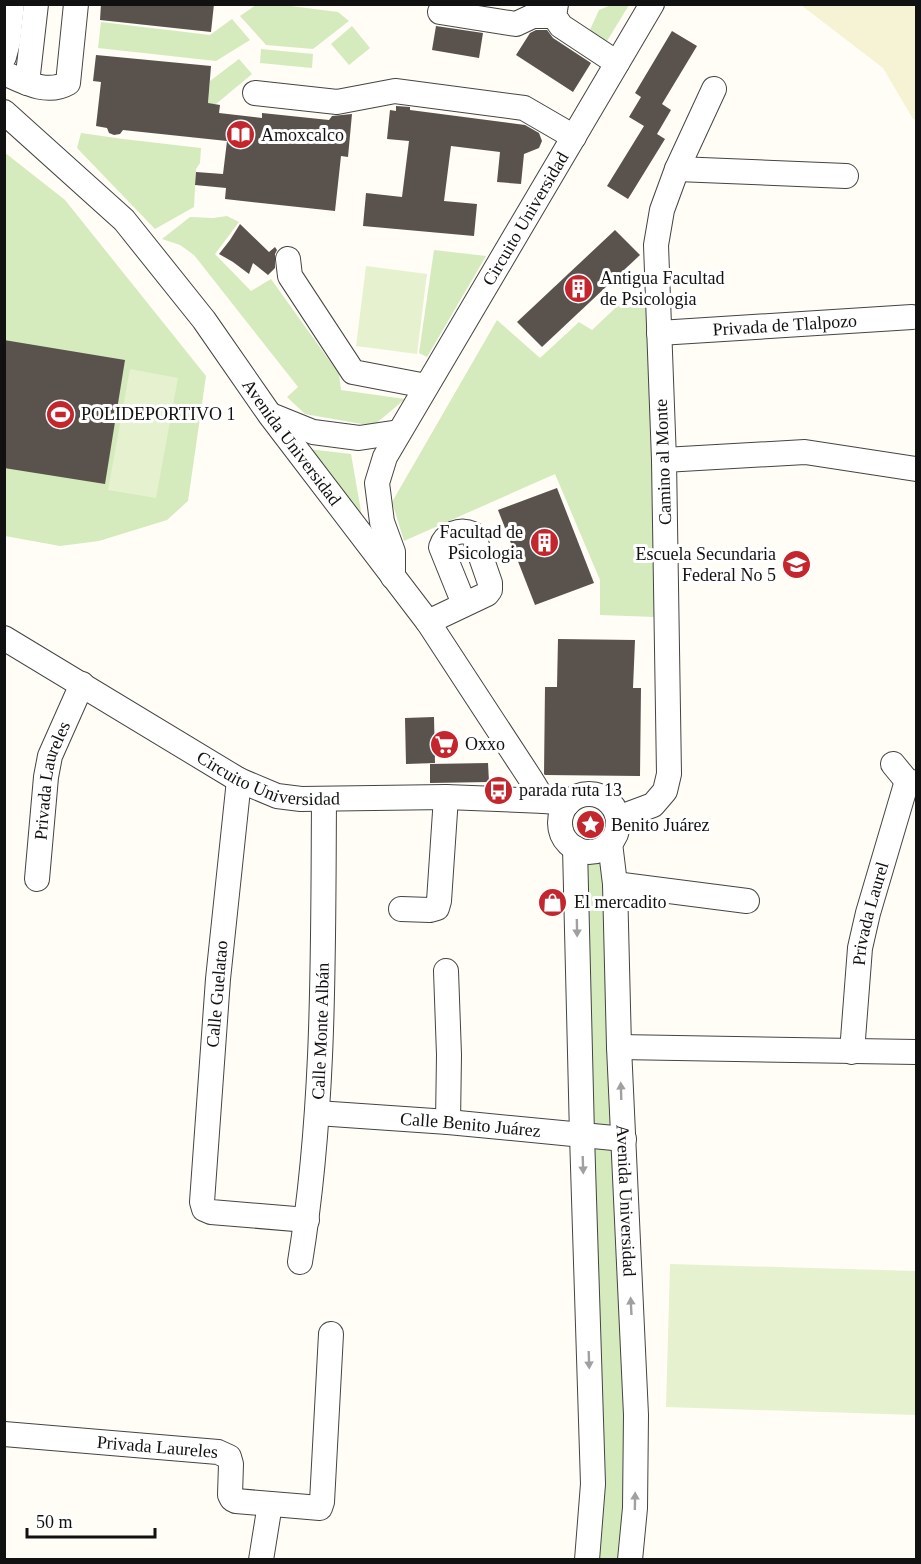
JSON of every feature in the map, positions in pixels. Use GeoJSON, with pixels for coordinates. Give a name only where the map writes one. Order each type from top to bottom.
{"type":"FeatureCollection","features":[{"type":"Feature","properties":{"kind":"street"},"geometry":{"type":"LineString","coordinates":[[4,57],[12,4]]}},
{"type":"Feature","properties":{"kind":"street"},"geometry":{"type":"LineString","coordinates":[[27,83],[36,4]]}},
{"type":"Feature","properties":{"kind":"street"},"geometry":{"type":"LineString","coordinates":[[4,72],[37,87],[60,88],[68,83],[76,4]]}},
{"type":"Feature","properties":{"kind":"street","name":"Circuito Universidad"},"geometry":{"type":"LineString","coordinates":[[393,577],[393,552],[382,522],[377,483],[386,457],[652,4]]}},
{"type":"Feature","properties":{"kind":"street"},"geometry":{"type":"LineString","coordinates":[[440,12],[516,24],[555,10],[561,26],[617,63]]}},
{"type":"Feature","properties":{"kind":"street","name":"Camino al Monte"},"geometry":{"type":"LineString","coordinates":[[618,818],[653,805],[665,791],[669,774],[664,460],[656,245],[662,210],[676,169],[714,88]]}},
{"type":"Feature","properties":{"kind":"street"},"geometry":{"type":"LineString","coordinates":[[255,93],[337,102],[395,91],[524,108],[574,137]]}},
{"type":"Feature","properties":{"kind":"street","name":"Avenida Universidad"},"geometry":{"type":"LineString","coordinates":[[4,112],[124,220],[204,320],[270,415],[428,622],[544,801]]}},
{"type":"Feature","properties":{"kind":"street"},"geometry":{"type":"LineString","coordinates":[[676,169],[846,176]]}},
{"type":"Feature","properties":{"kind":"street"},"geometry":{"type":"LineString","coordinates":[[288,259],[290,276],[353,372],[426,386]]}},
{"type":"Feature","properties":{"kind":"street","name":"Privada de Tlalpozo"},"geometry":{"type":"LineString","coordinates":[[659,333],[912,317]]}},
{"type":"Feature","properties":{"kind":"street"},"geometry":{"type":"LineString","coordinates":[[270,415],[313,432],[350,437],[359,438],[399,432]]}},
{"type":"Feature","properties":{"kind":"street"},"geometry":{"type":"LineString","coordinates":[[664,460],[805,452],[916,469]]}},
{"type":"Feature","properties":{"kind":"street"},"geometry":{"type":"LineString","coordinates":[[428,622],[464,604]]}},
{"type":"Feature","properties":{"kind":"street","name":"Circuito Universidad"},"geometry":{"type":"LineString","coordinates":[[4,638],[239,780],[277,796],[324,800],[446,797],[568,803]]}},
{"type":"Feature","properties":{"kind":"street","name":"Privada Laureles"},"geometry":{"type":"LineString","coordinates":[[37,879],[50,756],[82,684]]}},
{"type":"Feature","properties":{"kind":"street","name":"Privada Laurel"},"geometry":{"type":"LineString","coordinates":[[852,1052],[860,948],[905,776]]}},
{"type":"Feature","properties":{"kind":"street","name":"Calle Guelatao"},"geometry":{"type":"LineString","coordinates":[[239,780],[218,979],[202,1202],[204,1209],[211,1212],[307,1220]]}},
{"type":"Feature","properties":{"kind":"street"},"geometry":{"type":"LineString","coordinates":[[584,794],[602,797],[615,809],[618,818],[618,827],[610,843],[593,852],[584,852],[575,848],[565,840],[560,828],[561,815],[568,803],[584,794]]}},
{"type":"Feature","properties":{"kind":"street"},"geometry":{"type":"LineString","coordinates":[[401,909],[430,910],[436,908],[439,901],[446,797]]}},
{"type":"Feature","properties":{"kind":"street","name":"Calle Monte Albán"},"geometry":{"type":"LineString","coordinates":[[300,1262],[307,1220],[317,1113],[323,967],[324,800]]}},
{"type":"Feature","properties":{"kind":"street","name":"Avenida Universidad"},"geometry":{"type":"LineString","coordinates":[[610,843],[615,884],[636,1415],[635,1508],[630,1560]]}},
{"type":"Feature","properties":{"kind":"street"},"geometry":{"type":"LineString","coordinates":[[575,848],[593,1484],[587,1560]]}},
{"type":"Feature","properties":{"kind":"street"},"geometry":{"type":"LineString","coordinates":[[615,884],[747,901]]}},
{"type":"Feature","properties":{"kind":"street"},"geometry":{"type":"LineString","coordinates":[[446,970],[449,1055],[448,1122]]}},
{"type":"Feature","properties":{"kind":"street"},"geometry":{"type":"LineString","coordinates":[[620,1047],[916,1053]]}},
{"type":"Feature","properties":{"kind":"street","name":"Calle Benito Juárez"},"geometry":{"type":"LineString","coordinates":[[317,1113],[448,1122],[624,1139]]}},
{"type":"Feature","properties":{"kind":"street"},"geometry":{"type":"LineString","coordinates":[[261,1560],[270,1504],[320,1508],[331,1335]]}},
{"type":"Feature","properties":{"kind":"street","name":"Privada Laureles"},"geometry":{"type":"LineString","coordinates":[[4,1434],[218,1452],[229,1457],[232,1499],[270,1504]]}},
{"type":"Feature","properties":{"kind":"shaded area"},"geometry":{"type":"Polygon","coordinates":[[[801,5],[916,5],[916,120],[913,119],[883,68],[801,5]]]}},
{"type":"Feature","properties":{"kind":"green space"},"geometry":{"type":"Polygon","coordinates":[[[275,4],[338,12],[349,21],[313,49],[266,45],[240,16],[256,5],[275,4]]]}},
{"type":"Feature","properties":{"kind":"green space"},"geometry":{"type":"Polygon","coordinates":[[[611,5],[629,5],[604,46],[588,34],[599,10],[611,5]]]}},
{"type":"Feature","properties":{"kind":"green space"},"geometry":{"type":"Polygon","coordinates":[[[232,19],[250,40],[216,61],[98,48],[101,22],[210,35],[232,19]]]}},
{"type":"Feature","properties":{"kind":"green space"},"geometry":{"type":"Polygon","coordinates":[[[352,26],[370,48],[349,65],[331,44],[352,26]]]}},
{"type":"Feature","properties":{"kind":"green space"},"geometry":{"type":"Polygon","coordinates":[[[261,49],[313,54],[312,68],[260,63],[261,49]]]}},
{"type":"Feature","properties":{"kind":"green space"},"geometry":{"type":"Polygon","coordinates":[[[239,59],[252,74],[216,104],[208,104],[210,81],[239,59]]]}},
{"type":"Feature","properties":{"kind":"green space"},"geometry":{"type":"Polygon","coordinates":[[[81,133],[201,148],[200,163],[196,169],[194,207],[155,229],[77,148],[81,133]]]}},
{"type":"Feature","properties":{"kind":"green space"},"geometry":{"type":"Polygon","coordinates":[[[4,152],[65,200],[206,376],[188,501],[167,520],[99,541],[60,546],[5,536],[4,152]]]}},
{"type":"Feature","properties":{"kind":"green space"},"geometry":{"type":"Polygon","coordinates":[[[227,216],[239,222],[215,254],[251,291],[271,279],[339,374],[341,390],[405,399],[373,426],[305,414],[287,397],[298,387],[194,255],[180,245],[162,239],[190,217],[227,216]]]}},
{"type":"Feature","properties":{"kind":"green space"},"geometry":{"type":"Polygon","coordinates":[[[434,250],[486,256],[427,357],[419,353],[434,250]]]}},
{"type":"Feature","properties":{"kind":"green space"},"geometry":{"type":"Polygon","coordinates":[[[366,266],[427,274],[417,354],[356,346],[366,266]]]}},
{"type":"Feature","properties":{"kind":"green space"},"geometry":{"type":"Polygon","coordinates":[[[653,293],[655,617],[600,615],[600,580],[555,474],[404,541],[392,502],[497,320],[540,358],[579,322],[592,330],[627,297],[653,293]]]}},
{"type":"Feature","properties":{"kind":"green space"},"geometry":{"type":"Polygon","coordinates":[[[130,369],[178,378],[156,498],[108,490],[130,369]]]}},
{"type":"Feature","properties":{"kind":"green space"},"geometry":{"type":"Polygon","coordinates":[[[308,449],[351,454],[362,517],[308,449]]]}},
{"type":"Feature","properties":{"kind":"green space"},"geometry":{"type":"Polygon","coordinates":[[[606,858],[614,1129],[590,1126],[581,859],[606,858]]]}},
{"type":"Feature","properties":{"kind":"green space"},"geometry":{"type":"Polygon","coordinates":[[[589,1142],[619,1146],[630,1485],[623,1559],[595,1559],[589,1142]]]}},
{"type":"Feature","properties":{"kind":"green space"},"geometry":{"type":"Polygon","coordinates":[[[670,1264],[916,1271],[916,1415],[666,1407],[670,1264]]]}},
{"type":"Feature","properties":{"kind":"building"},"geometry":{"type":"Polygon","coordinates":[[[101,4],[214,4],[211,32],[100,20],[101,4]]]}},
{"type":"Feature","properties":{"kind":"building"},"geometry":{"type":"Polygon","coordinates":[[[436,26],[483,33],[479,58],[432,50],[436,26]]]}},
{"type":"Feature","properties":{"kind":"building"},"geometry":{"type":"Polygon","coordinates":[[[536,30],[547,30],[553,38],[591,63],[573,92],[516,55],[530,33],[536,30]]]}},
{"type":"Feature","properties":{"kind":"building"},"geometry":{"type":"Polygon","coordinates":[[[672,31],[697,46],[662,104],[671,110],[657,134],[665,139],[628,199],[607,186],[644,126],[629,117],[641,97],[635,93],[672,31]]]}},
{"type":"Feature","properties":{"kind":"building"},"geometry":{"type":"Polygon","coordinates":[[[96,55],[211,66],[208,103],[220,105],[219,113],[262,118],[262,113],[329,120],[332,116],[352,114],[348,157],[341,156],[335,211],[225,199],[226,188],[195,185],[196,172],[223,174],[227,141],[123,130],[120,134],[114,135],[109,133],[107,128],[96,126],[101,82],[93,81],[96,55]]]}},
{"type":"Feature","properties":{"kind":"building"},"geometry":{"type":"Polygon","coordinates":[[[396,106],[410,107],[410,110],[525,125],[539,133],[542,141],[539,148],[524,154],[521,184],[497,182],[500,152],[451,146],[444,201],[477,204],[474,236],[363,226],[366,193],[402,197],[409,141],[387,139],[390,110],[396,111],[396,106]]]}},
{"type":"Feature","properties":{"kind":"building"},"geometry":{"type":"Polygon","coordinates":[[[240,224],[269,252],[275,247],[277,250],[275,268],[268,275],[253,263],[249,274],[219,254],[240,224]]]}},
{"type":"Feature","properties":{"kind":"building","name":"Antigua Facultad de Psicologia"},"geometry":{"type":"Polygon","coordinates":[[[615,230],[640,255],[542,347],[517,322],[615,230]]]}},
{"type":"Feature","properties":{"kind":"building","name":"POLIDEPORTIVO 1"},"geometry":{"type":"Polygon","coordinates":[[[4,340],[125,360],[105,484],[4,468],[4,340]]]}},
{"type":"Feature","properties":{"kind":"building","name":"Facultad de Psicologia"},"geometry":{"type":"Polygon","coordinates":[[[557,488],[594,583],[535,605],[498,510],[557,488]]]}},
{"type":"Feature","properties":{"kind":"building"},"geometry":{"type":"Polygon","coordinates":[[[558,639],[635,640],[633,688],[641,688],[640,776],[544,774],[545,687],[557,687],[558,639]]]}},
{"type":"Feature","properties":{"kind":"building"},"geometry":{"type":"Polygon","coordinates":[[[434,717],[435,763],[406,764],[405,718],[434,717]]]}},
{"type":"Feature","properties":{"kind":"building"},"geometry":{"type":"Polygon","coordinates":[[[488,763],[489,782],[430,783],[430,764],[488,763]]]}},
{"type":"Feature","properties":{"kind":"place","name":"Amoxcalco"},"geometry":{"type":"Point","coordinates":[240,135]}},
{"type":"Feature","properties":{"kind":"place","name":"Antigua Facultad de Psicologia"},"geometry":{"type":"Point","coordinates":[579,288]}},
{"type":"Feature","properties":{"kind":"place","name":"POLIDEPORTIVO 1"},"geometry":{"type":"Point","coordinates":[60,414]}},
{"type":"Feature","properties":{"kind":"place","name":"Facultad de Psicologia"},"geometry":{"type":"Point","coordinates":[544,542]}},
{"type":"Feature","properties":{"kind":"place","name":"Escuela Secundaria Federal No 5"},"geometry":{"type":"Point","coordinates":[797,564]}},
{"type":"Feature","properties":{"kind":"place","name":"Oxxo"},"geometry":{"type":"Point","coordinates":[444,744]}},
{"type":"Feature","properties":{"kind":"place","name":"parada ruta 13"},"geometry":{"type":"Point","coordinates":[498,790]}},
{"type":"Feature","properties":{"kind":"place","name":"Benito Juárez"},"geometry":{"type":"Point","coordinates":[590,825]}},
{"type":"Feature","properties":{"kind":"place","name":"El mercadito"},"geometry":{"type":"Point","coordinates":[553,902]}}]}
